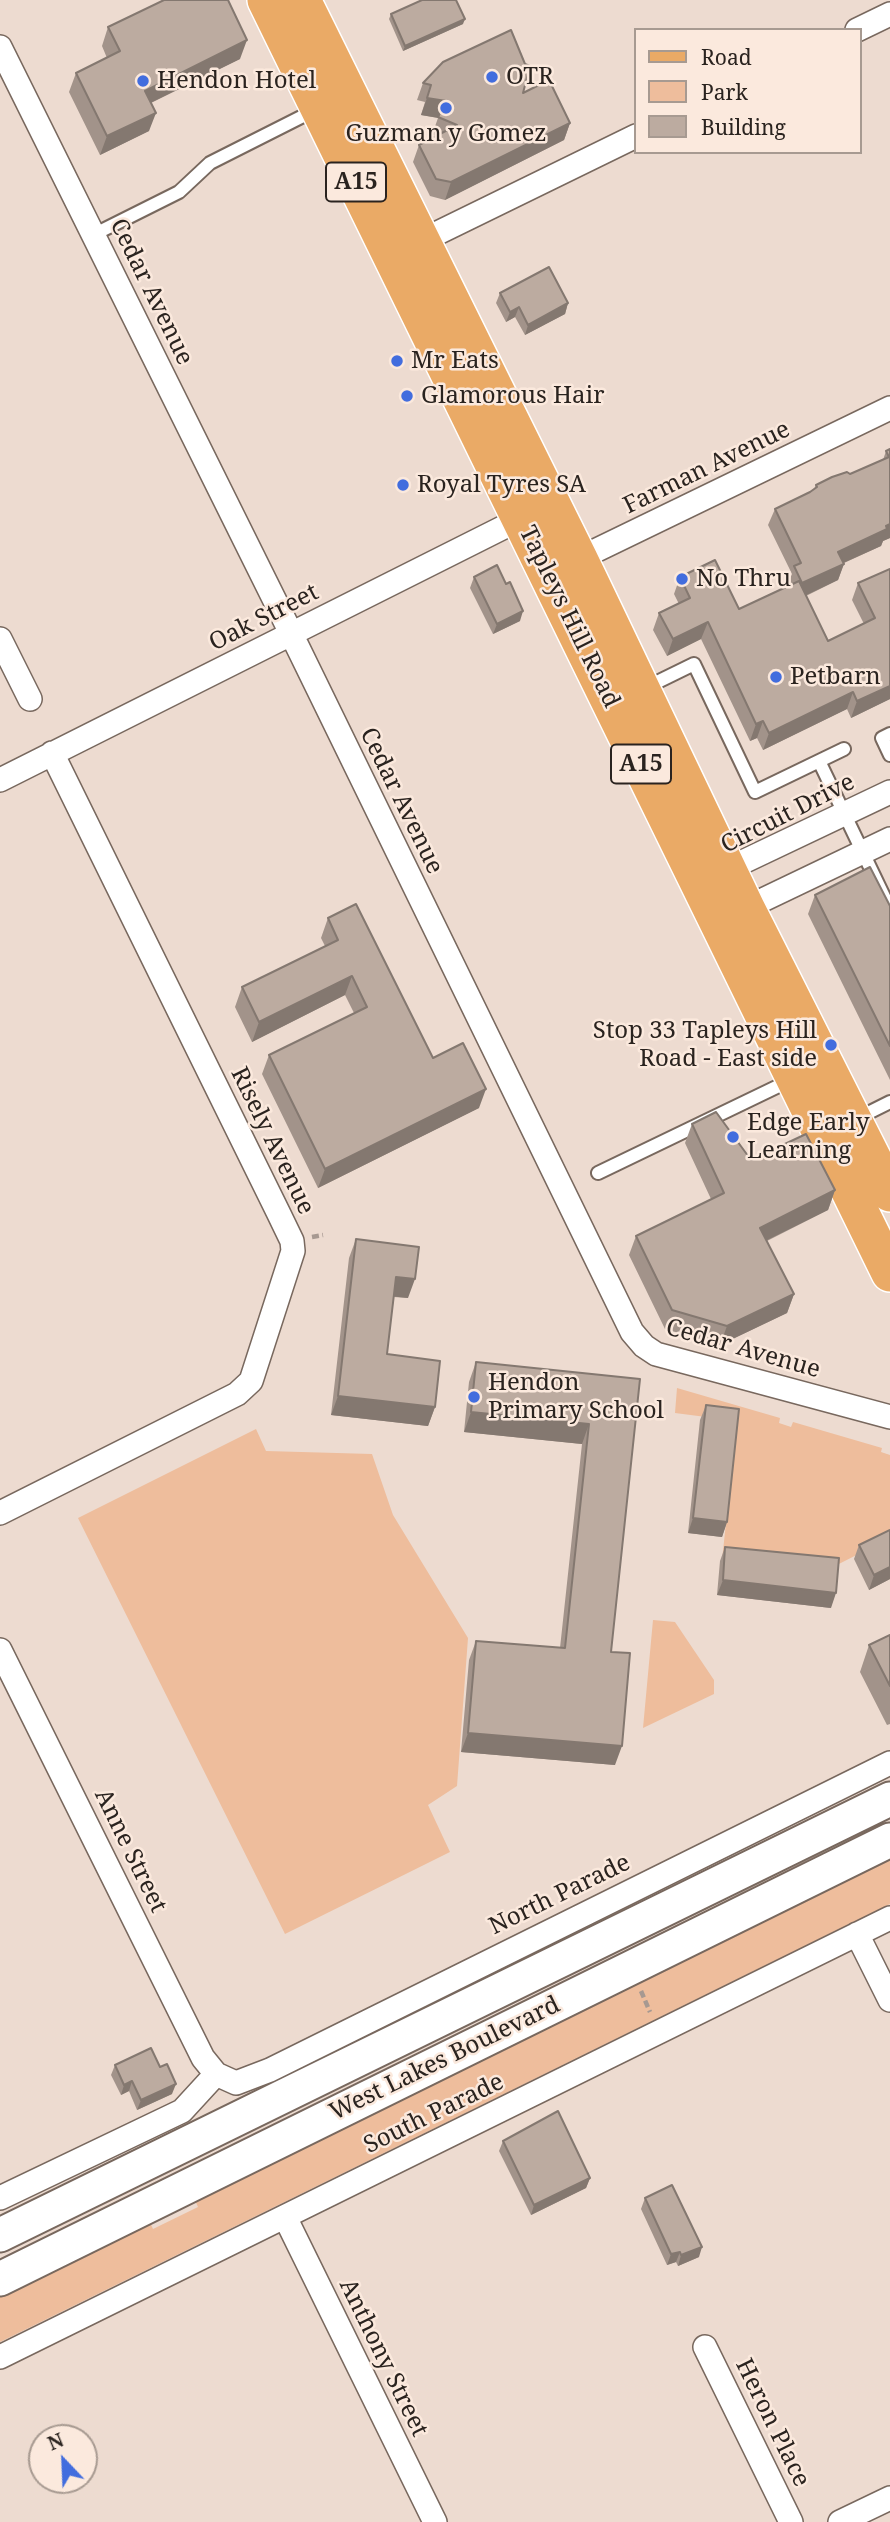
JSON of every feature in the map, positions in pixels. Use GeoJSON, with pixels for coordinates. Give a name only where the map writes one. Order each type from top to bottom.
{"type":"FeatureCollection","features":[{"type":"Feature","properties":{"kind":"main road","name":"Tapleys Hill Road"},"geometry":{"type":"LineString","coordinates":[[266,0],[333,102],[407,248],[563,567],[709,901],[890,1273]]}},
{"type":"Feature","properties":{"kind":"main road","name":"Tapleys Hill Road"},"geometry":{"type":"LineString","coordinates":[[302,0],[333,102]]}},
{"type":"Feature","properties":{"kind":"main road","name":"Tapleys Hill Road"},"geometry":{"type":"LineString","coordinates":[[563,567],[641,689],[746,908],[890,1193]]}},
{"type":"Feature","properties":{"kind":"main road","name":"West Lakes Boulevard"},"geometry":{"type":"LineString","coordinates":[[0,2235],[878,1805]]}},
{"type":"Feature","properties":{"kind":"main road","name":"West Lakes Boulevard"},"geometry":{"type":"LineString","coordinates":[[0,2279],[890,1840]]}},
{"type":"Feature","properties":{"kind":"street"},"geometry":{"type":"LineString","coordinates":[[861,28],[890,13]]}},
{"type":"Feature","properties":{"kind":"street","name":"Cedar Avenue"},"geometry":{"type":"LineString","coordinates":[[0,47],[632,1332],[644,1346],[656,1354],[890,1416]]}},
{"type":"Feature","properties":{"kind":"street"},"geometry":{"type":"LineString","coordinates":[[407,248],[634,137]]}},
{"type":"Feature","properties":{"kind":"street","name":"Farman Avenue"},"geometry":{"type":"LineString","coordinates":[[563,567],[890,408]]}},
{"type":"Feature","properties":{"kind":"street","name":"Oak Street"},"geometry":{"type":"LineString","coordinates":[[0,780],[536,512]]}},
{"type":"Feature","properties":{"kind":"street"},"geometry":{"type":"LineString","coordinates":[[0,639],[30,699]]}},
{"type":"Feature","properties":{"kind":"street","name":"Risely Avenue"},"geometry":{"type":"LineString","coordinates":[[0,1513],[237,1394],[251,1381],[293,1251],[292,1241],[278,1212],[52,753]]}},
{"type":"Feature","properties":{"kind":"street","name":"Circuit Drive"},"geometry":{"type":"LineString","coordinates":[[709,901],[728,869],[890,792]]}},
{"type":"Feature","properties":{"kind":"street"},"geometry":{"type":"LineString","coordinates":[[709,901],[746,908],[890,839]]}},
{"type":"Feature","properties":{"kind":"street","name":"Anne Street"},"geometry":{"type":"LineString","coordinates":[[0,1650],[203,2057],[216,2074]]}},
{"type":"Feature","properties":{"kind":"street","name":"North Parade"},"geometry":{"type":"LineString","coordinates":[[216,2074],[236,2083],[270,2070],[890,1763]]}},
{"type":"Feature","properties":{"kind":"street"},"geometry":{"type":"LineString","coordinates":[[832,1791],[878,1805]]}},
{"type":"Feature","properties":{"kind":"street","name":"South Parade"},"geometry":{"type":"LineString","coordinates":[[0,2357],[890,1918]]}},
{"type":"Feature","properties":{"kind":"street"},"geometry":{"type":"LineString","coordinates":[[857,1934],[890,2000]]}},
{"type":"Feature","properties":{"kind":"street"},"geometry":{"type":"LineString","coordinates":[[312,2047],[351,2062]]}},
{"type":"Feature","properties":{"kind":"street"},"geometry":{"type":"LineString","coordinates":[[0,2199],[182,2111],[216,2074]]}},
{"type":"Feature","properties":{"kind":"street","name":"Anthony Street"},"geometry":{"type":"LineString","coordinates":[[285,2217],[435,2522]]}},
{"type":"Feature","properties":{"kind":"street","name":"Heron Place"},"geometry":{"type":"LineString","coordinates":[[705,2347],[790,2522]]}},
{"type":"Feature","properties":{"kind":"street"},"geometry":{"type":"LineString","coordinates":[[840,2522],[890,2497]]}},
{"type":"Feature","properties":{"kind":"lane"},"geometry":{"type":"LineString","coordinates":[[93,235],[179,192],[210,163],[333,102]]}},
{"type":"Feature","properties":{"kind":"lane"},"geometry":{"type":"LineString","coordinates":[[641,689],[694,664],[755,792],[844,748]]}},
{"type":"Feature","properties":{"kind":"lane"},"geometry":{"type":"LineString","coordinates":[[890,734],[882,738],[890,755]]}},
{"type":"Feature","properties":{"kind":"lane"},"geometry":{"type":"LineString","coordinates":[[820,761],[890,909]]}},
{"type":"Feature","properties":{"kind":"lane"},"geometry":{"type":"LineString","coordinates":[[598,1173],[795,1078]]}},
{"type":"Feature","properties":{"kind":"lane"},"geometry":{"type":"LineString","coordinates":[[853,1120],[890,1102]]}},
{"type":"Feature","properties":{"kind":"path"},"geometry":{"type":"LineString","coordinates":[[636,1981],[660,2033]]}},
{"type":"Feature","properties":{"kind":"green space"},"geometry":{"type":"Polygon","coordinates":[[[677,1388],[780,1418],[779,1423],[791,1427],[793,1422],[882,1448],[881,1452],[890,1455],[890,1538],[829,1569],[722,1560],[737,1421],[675,1413],[677,1388]]]}},
{"type":"Feature","properties":{"kind":"green space"},"geometry":{"type":"Polygon","coordinates":[[[256,1429],[266,1451],[372,1454],[393,1515],[468,1638],[457,1786],[428,1805],[450,1852],[285,1934],[78,1518],[256,1429]]]}},
{"type":"Feature","properties":{"kind":"green space"},"geometry":{"type":"Polygon","coordinates":[[[653,1620],[675,1622],[714,1680],[714,1694],[643,1728],[653,1620]]]}},
{"type":"Feature","properties":{"kind":"green space"},"geometry":{"type":"Polygon","coordinates":[[[890,1856],[890,1904],[0,2342],[0,2293],[149,2220],[153,2229],[198,2207],[194,2198],[890,1856]]]}},
{"type":"Feature","properties":{"kind":"building","name":"Hendon Hotel"},"geometry":{"type":"Polygon","coordinates":[[[164,0],[228,0],[247,40],[145,91],[156,113],[107,136],[76,73],[120,51],[108,27],[164,0]]]}},
{"type":"Feature","properties":{"kind":"building"},"geometry":{"type":"Polygon","coordinates":[[[422,0],[456,0],[465,19],[405,46],[391,14],[422,0]]]}},
{"type":"Feature","properties":{"kind":"building"},"geometry":{"type":"Polygon","coordinates":[[[511,30],[525,64],[530,66],[523,93],[549,80],[570,123],[451,182],[436,179],[419,145],[457,125],[438,117],[446,101],[427,98],[431,85],[423,83],[443,62],[511,30]]]}},
{"type":"Feature","properties":{"kind":"building"},"geometry":{"type":"Polygon","coordinates":[[[549,267],[568,303],[528,325],[519,307],[510,312],[500,293],[549,267]]]}},
{"type":"Feature","properties":{"kind":"building"},"geometry":{"type":"Polygon","coordinates":[[[890,449],[890,524],[886,526],[887,529],[838,552],[844,564],[802,583],[794,566],[801,563],[775,509],[810,492],[816,485],[832,477],[847,472],[850,474],[889,457],[886,451],[890,449]]]}},
{"type":"Feature","properties":{"kind":"building"},"geometry":{"type":"Polygon","coordinates":[[[715,560],[739,609],[799,581],[828,641],[875,618],[858,583],[890,569],[890,686],[857,701],[853,692],[769,733],[763,721],[756,724],[708,622],[673,639],[659,613],[690,598],[680,577],[715,560]]]}},
{"type":"Feature","properties":{"kind":"building"},"geometry":{"type":"Polygon","coordinates":[[[497,565],[506,584],[510,582],[523,611],[497,624],[474,577],[497,565]]]}},
{"type":"Feature","properties":{"kind":"building"},"geometry":{"type":"Polygon","coordinates":[[[870,867],[890,906],[890,1046],[815,895],[870,867]]]}},
{"type":"Feature","properties":{"kind":"building"},"geometry":{"type":"Polygon","coordinates":[[[356,904],[433,1058],[463,1043],[486,1089],[325,1169],[269,1055],[367,1007],[352,976],[259,1022],[242,987],[338,940],[328,918],[356,904]]]}},
{"type":"Feature","properties":{"kind":"building"},"geometry":{"type":"Polygon","coordinates":[[[716,1112],[751,1160],[806,1134],[835,1190],[760,1228],[794,1294],[727,1326],[672,1310],[636,1236],[724,1193],[692,1124],[716,1112]]]}},
{"type":"Feature","properties":{"kind":"building"},"geometry":{"type":"Polygon","coordinates":[[[356,1239],[419,1247],[415,1279],[396,1277],[387,1354],[440,1361],[435,1407],[338,1396],[356,1239]]]}},
{"type":"Feature","properties":{"kind":"building"},"geometry":{"type":"Polygon","coordinates":[[[476,1362],[640,1379],[611,1652],[630,1653],[622,1746],[468,1733],[476,1641],[565,1648],[589,1424],[471,1412],[476,1362]]]}},
{"type":"Feature","properties":{"kind":"building"},"geometry":{"type":"Polygon","coordinates":[[[706,1405],[739,1409],[727,1522],[693,1518],[706,1405]]]}},
{"type":"Feature","properties":{"kind":"building"},"geometry":{"type":"Polygon","coordinates":[[[890,1530],[890,1567],[874,1575],[859,1545],[890,1530]]]}},
{"type":"Feature","properties":{"kind":"building"},"geometry":{"type":"Polygon","coordinates":[[[725,1547],[839,1558],[836,1593],[723,1580],[725,1547]]]}},
{"type":"Feature","properties":{"kind":"building"},"geometry":{"type":"Polygon","coordinates":[[[890,1635],[890,1686],[869,1645],[890,1635]]]}},
{"type":"Feature","properties":{"kind":"building"},"geometry":{"type":"Polygon","coordinates":[[[151,2048],[160,2067],[167,2064],[176,2084],[141,2100],[132,2081],[124,2085],[115,2065],[151,2048]]]}},
{"type":"Feature","properties":{"kind":"building"},"geometry":{"type":"Polygon","coordinates":[[[558,2111],[590,2178],[534,2205],[503,2141],[558,2111]]]}},
{"type":"Feature","properties":{"kind":"building"},"geometry":{"type":"Polygon","coordinates":[[[672,2185],[702,2247],[681,2255],[680,2252],[671,2254],[645,2198],[672,2185]]]}},
{"type":"Feature","properties":{"kind":"place","name":"OTR"},"geometry":{"type":"Point","coordinates":[492,77]}},
{"type":"Feature","properties":{"kind":"place","name":"Hendon Hotel"},"geometry":{"type":"Point","coordinates":[143,81]}},
{"type":"Feature","properties":{"kind":"place","name":"Guzman y Gomez"},"geometry":{"type":"Point","coordinates":[446,108]}},
{"type":"Feature","properties":{"kind":"place","name":"Mr Eats"},"geometry":{"type":"Point","coordinates":[397,361]}},
{"type":"Feature","properties":{"kind":"place","name":"Glamorous Hair"},"geometry":{"type":"Point","coordinates":[407,396]}},
{"type":"Feature","properties":{"kind":"place","name":"Royal Tyres SA"},"geometry":{"type":"Point","coordinates":[403,485]}},
{"type":"Feature","properties":{"kind":"place","name":"No Thru"},"geometry":{"type":"Point","coordinates":[682,579]}},
{"type":"Feature","properties":{"kind":"place","name":"Petbarn"},"geometry":{"type":"Point","coordinates":[776,677]}},
{"type":"Feature","properties":{"kind":"place","name":"Stop 33 Tapleys Hill Road - East side"},"geometry":{"type":"Point","coordinates":[831,1045]}},
{"type":"Feature","properties":{"kind":"place","name":"Edge Early Learning"},"geometry":{"type":"Point","coordinates":[733,1137]}},
{"type":"Feature","properties":{"kind":"place","name":"Hendon Primary School"},"geometry":{"type":"Point","coordinates":[474,1397]}}]}
